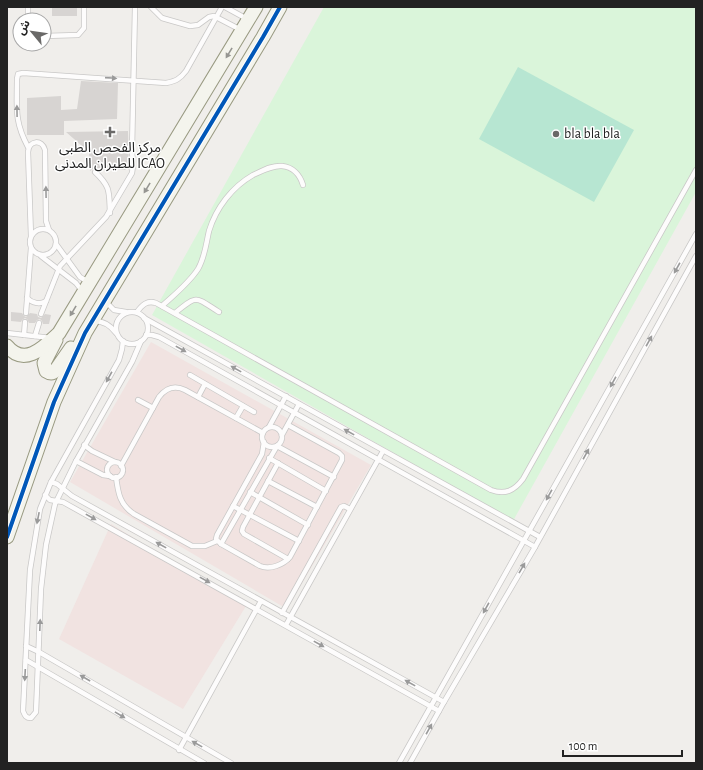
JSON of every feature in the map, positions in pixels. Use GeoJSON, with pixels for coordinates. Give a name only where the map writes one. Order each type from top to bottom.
{"type":"FeatureCollection","features":[{"type":"Feature","properties":{"kind":"street"},"geometry":{"type":"LineString","coordinates":[[86,333],[74,344],[53,373],[46,371],[44,363],[57,336],[256,7]]}},
{"type":"Feature","properties":{"kind":"street"},"geometry":{"type":"LineString","coordinates":[[7,538],[54,402],[92,321],[280,7]]}},
{"type":"Feature","properties":{"kind":"street"},"geometry":{"type":"LineString","coordinates":[[7,346],[20,354],[33,354],[40,351],[57,336]]}},
{"type":"Feature","properties":{"kind":"lane"},"geometry":{"type":"LineString","coordinates":[[52,36],[78,35],[84,28],[84,7]]}},
{"type":"Feature","properties":{"kind":"lane"},"geometry":{"type":"LineString","coordinates":[[42,314],[58,269],[110,213],[133,170],[132,150],[135,7]]}},
{"type":"Feature","properties":{"kind":"lane"},"geometry":{"type":"LineString","coordinates":[[150,7],[162,18],[190,26],[198,25],[212,16],[245,25]]}},
{"type":"Feature","properties":{"kind":"lane"},"geometry":{"type":"LineString","coordinates":[[26,313],[31,236],[28,147],[20,132],[17,122],[18,74],[23,72],[166,83],[175,81],[181,77],[222,7]]}},
{"type":"Feature","properties":{"kind":"lane"},"geometry":{"type":"LineString","coordinates":[[225,7],[245,25]]}},
{"type":"Feature","properties":{"kind":"lane"},"geometry":{"type":"LineString","coordinates":[[28,147],[31,143],[36,142],[40,142],[44,146],[46,221],[49,230],[55,236],[56,244],[80,277],[85,280],[92,278]]}},
{"type":"Feature","properties":{"kind":"lane"},"geometry":{"type":"LineString","coordinates":[[162,306],[198,270],[204,256],[209,231],[214,218],[225,200],[237,187],[248,178],[270,167],[280,166],[289,168],[297,173],[303,185]]}},
{"type":"Feature","properties":{"kind":"lane"},"geometry":{"type":"LineString","coordinates":[[137,312],[143,304],[152,301],[491,490],[505,492],[512,490],[523,479],[696,170]]}},
{"type":"Feature","properties":{"kind":"lane"},"geometry":{"type":"LineString","coordinates":[[95,172],[104,180],[108,189],[110,213]]}},
{"type":"Feature","properties":{"kind":"lane"},"geometry":{"type":"LineString","coordinates":[[31,236],[37,230],[49,230]]}},
{"type":"Feature","properties":{"kind":"lane"},"geometry":{"type":"LineString","coordinates":[[399,763],[696,234]]}},
{"type":"Feature","properties":{"kind":"lane"},"geometry":{"type":"LineString","coordinates":[[41,256],[49,254],[55,248],[56,244]]}},
{"type":"Feature","properties":{"kind":"lane"},"geometry":{"type":"LineString","coordinates":[[31,248],[34,252],[79,286],[83,295]]}},
{"type":"Feature","properties":{"kind":"lane"},"geometry":{"type":"LineString","coordinates":[[410,763],[535,547],[696,256]]}},
{"type":"Feature","properties":{"kind":"lane"},"geometry":{"type":"LineString","coordinates":[[27,298],[33,302],[42,303],[46,301]]}},
{"type":"Feature","properties":{"kind":"lane"},"geometry":{"type":"LineString","coordinates":[[175,313],[189,301],[194,299],[200,300],[219,312]]}},
{"type":"Feature","properties":{"kind":"lane"},"geometry":{"type":"LineString","coordinates":[[105,300],[114,310],[137,312],[144,318],[540,537]]}},
{"type":"Feature","properties":{"kind":"lane"},"geometry":{"type":"LineString","coordinates":[[117,334],[116,328],[118,318],[127,312]]}},
{"type":"Feature","properties":{"kind":"lane"},"geometry":{"type":"LineString","coordinates":[[123,341],[119,360],[51,482],[37,520],[30,570],[23,711],[24,715],[28,718],[31,718],[36,712],[41,589],[44,559],[56,500],[84,444],[132,362],[141,341],[146,335],[148,326],[144,318]]}},
{"type":"Feature","properties":{"kind":"lane"},"geometry":{"type":"LineString","coordinates":[[92,321],[104,322],[109,325],[123,341],[132,344],[141,341]]}},
{"type":"Feature","properties":{"kind":"lane"},"geometry":{"type":"LineString","coordinates":[[24,334],[25,322]]}},
{"type":"Feature","properties":{"kind":"lane"},"geometry":{"type":"LineString","coordinates":[[35,336],[39,323]]}},
{"type":"Feature","properties":{"kind":"lane"},"geometry":{"type":"LineString","coordinates":[[7,333],[35,336],[57,336]]}},
{"type":"Feature","properties":{"kind":"lane"},"geometry":{"type":"LineString","coordinates":[[146,335],[159,337],[535,547]]}},
{"type":"Feature","properties":{"kind":"lane"},"geometry":{"type":"LineString","coordinates":[[190,375],[254,412]]}},
{"type":"Feature","properties":{"kind":"lane"},"geometry":{"type":"LineString","coordinates":[[198,397],[205,384]]}},
{"type":"Feature","properties":{"kind":"lane"},"geometry":{"type":"LineString","coordinates":[[116,478],[121,474],[121,466],[162,393],[170,388],[182,388],[263,433]]}},
{"type":"Feature","properties":{"kind":"lane"},"geometry":{"type":"LineString","coordinates":[[286,396],[269,428],[263,433],[262,438],[264,442],[262,454],[217,535],[219,542],[263,567],[271,567],[284,563],[288,559],[342,462],[340,454],[288,426]]}},
{"type":"Feature","properties":{"kind":"lane"},"geometry":{"type":"LineString","coordinates":[[138,400],[153,408]]}},
{"type":"Feature","properties":{"kind":"lane"},"geometry":{"type":"LineString","coordinates":[[116,478],[120,499],[126,508],[134,514],[192,546],[205,546],[219,542],[269,458],[281,441],[282,435],[299,404]]}},
{"type":"Feature","properties":{"kind":"lane"},"geometry":{"type":"LineString","coordinates":[[236,418],[243,406]]}},
{"type":"Feature","properties":{"kind":"lane"},"geometry":{"type":"LineString","coordinates":[[269,428],[276,427],[282,435]]}},
{"type":"Feature","properties":{"kind":"lane"},"geometry":{"type":"LineString","coordinates":[[264,442],[269,446],[277,446],[334,477]]}},
{"type":"Feature","properties":{"kind":"lane"},"geometry":{"type":"LineString","coordinates":[[84,444],[92,451],[121,466]]}},
{"type":"Feature","properties":{"kind":"lane"},"geometry":{"type":"LineString","coordinates":[[286,625],[378,459],[384,451]]}},
{"type":"Feature","properties":{"kind":"lane"},"geometry":{"type":"LineString","coordinates":[[269,458],[326,491]]}},
{"type":"Feature","properties":{"kind":"lane"},"geometry":{"type":"LineString","coordinates":[[76,461],[103,475],[116,478]]}},
{"type":"Feature","properties":{"kind":"lane"},"geometry":{"type":"LineString","coordinates":[[110,476],[107,469],[110,464],[115,462]]}},
{"type":"Feature","properties":{"kind":"lane"},"geometry":{"type":"LineString","coordinates":[[278,463],[242,529],[243,533],[288,559]]}},
{"type":"Feature","properties":{"kind":"lane"},"geometry":{"type":"LineString","coordinates":[[268,481],[317,507]]}},
{"type":"Feature","properties":{"kind":"lane"},"geometry":{"type":"LineString","coordinates":[[51,482],[57,484],[72,496],[444,702]]}},
{"type":"Feature","properties":{"kind":"lane"},"geometry":{"type":"LineString","coordinates":[[250,492],[308,525]]}},
{"type":"Feature","properties":{"kind":"lane"},"geometry":{"type":"LineString","coordinates":[[45,495],[50,500],[63,502],[439,711]]}},
{"type":"Feature","properties":{"kind":"lane"},"geometry":{"type":"LineString","coordinates":[[233,506],[299,541]]}},
{"type":"Feature","properties":{"kind":"lane"},"geometry":{"type":"LineString","coordinates":[[282,613],[341,507],[344,506],[350,510]]}},
{"type":"Feature","properties":{"kind":"lane"},"geometry":{"type":"LineString","coordinates":[[179,750],[261,601]]}},
{"type":"Feature","properties":{"kind":"lane"},"geometry":{"type":"LineString","coordinates":[[26,646],[39,652],[231,763]]}},
{"type":"Feature","properties":{"kind":"lane"},"geometry":{"type":"LineString","coordinates":[[26,660],[179,750],[204,763]]}},
{"type":"Feature","properties":{"kind":"shaded area"},"geometry":{"type":"Polygon","coordinates":[[[151,342],[371,465],[287,609],[70,482],[151,342]]]}},
{"type":"Feature","properties":{"kind":"shaded area"},"geometry":{"type":"Polygon","coordinates":[[[111,524],[246,606],[183,709],[59,639],[111,524]]]}},
{"type":"Feature","properties":{"kind":"green space"},"geometry":{"type":"Polygon","coordinates":[[[324,7],[696,7],[696,192],[513,521],[152,315],[324,7]]]}},
{"type":"Feature","properties":{"kind":"green space","name":"bla bla bla"},"geometry":{"type":"Polygon","coordinates":[[[518,67],[634,130],[594,202],[479,139],[518,67]]]}},
{"type":"Feature","properties":{"kind":"building"},"geometry":{"type":"Polygon","coordinates":[[[52,7],[77,7],[77,16],[52,16],[52,7]]]}},
{"type":"Feature","properties":{"kind":"building"},"geometry":{"type":"Polygon","coordinates":[[[81,81],[118,83],[117,119],[64,121],[64,135],[27,135],[27,98],[61,96],[61,110],[77,109],[81,81]]]}},
{"type":"Feature","properties":{"kind":"building"},"geometry":{"type":"Polygon","coordinates":[[[128,131],[129,170],[99,170],[94,168],[90,171],[89,152],[66,132],[128,131]]]}},
{"type":"Feature","properties":{"kind":"building"},"geometry":{"type":"Polygon","coordinates":[[[11,312],[22,313],[26,317],[30,313],[37,314],[38,317],[41,318],[45,314],[51,315],[49,324],[43,324],[40,319],[35,323],[29,323],[25,318],[21,322],[11,321],[11,312]]]}},
{"type":"Feature","properties":{"kind":"cycle path"},"geometry":{"type":"LineString","coordinates":[[7,537],[54,402],[85,333],[280,7]]}},
{"type":"Feature","properties":{"kind":"place","name":"مركز الفحص الطبى للطيران المدنى ICAO"},"geometry":{"type":"Point","coordinates":[110,132]}},
{"type":"Feature","properties":{"kind":"place","name":"bla bla bla"},"geometry":{"type":"Point","coordinates":[556,134]}}]}
